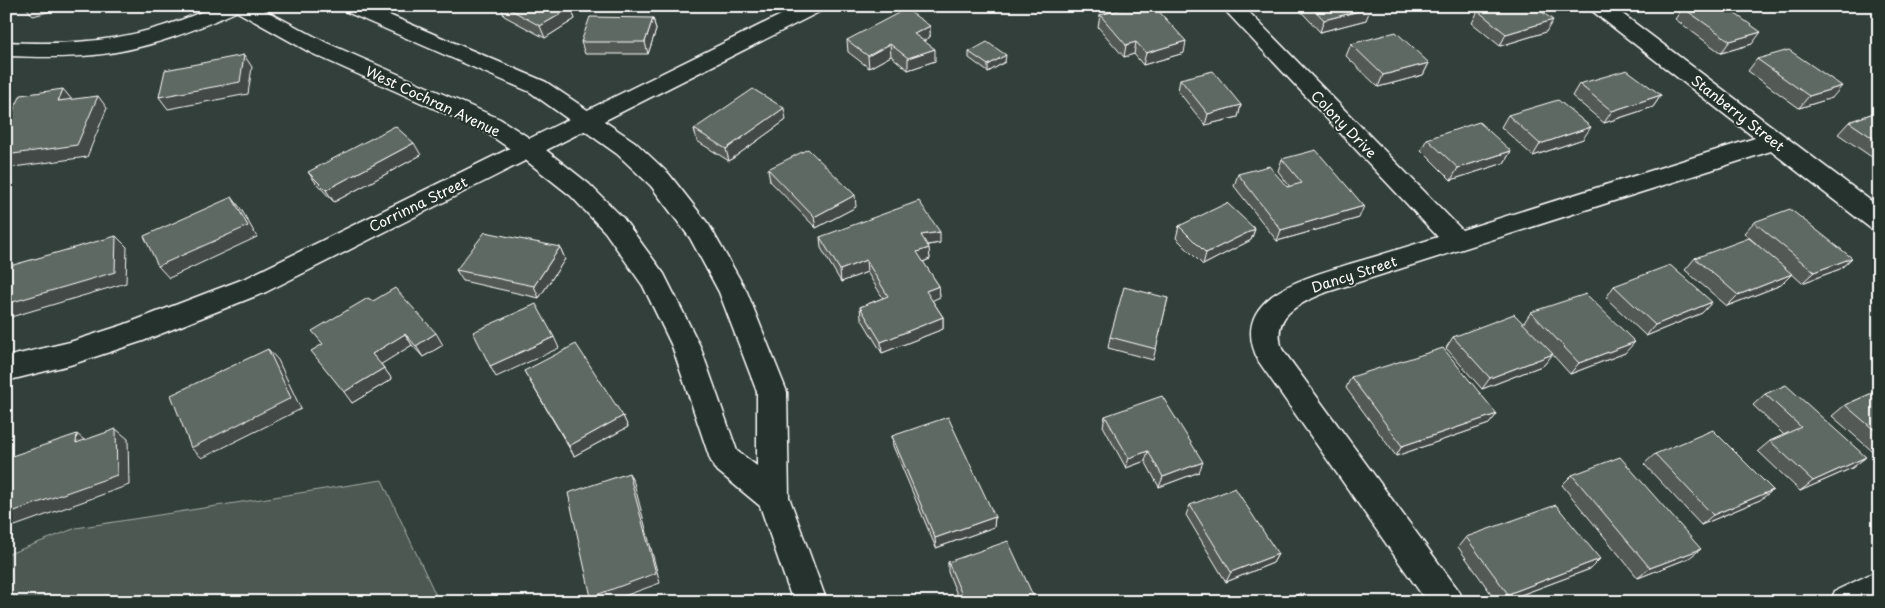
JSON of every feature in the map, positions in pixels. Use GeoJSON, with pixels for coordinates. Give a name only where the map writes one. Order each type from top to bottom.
{"type":"FeatureCollection","features":[{"type":"Feature","properties":{"kind":"street"},"geometry":{"type":"LineString","coordinates":[[6,49],[77,50],[118,45],[161,35],[200,21],[233,6]]}},
{"type":"Feature","properties":{"kind":"street","name":"West Cochran Avenue"},"geometry":{"type":"LineString","coordinates":[[241,6],[319,48],[492,125],[528,149],[580,190],[614,225],[654,281],[686,346],[725,459],[773,497]]}},
{"type":"Feature","properties":{"kind":"street"},"geometry":{"type":"LineString","coordinates":[[349,6],[538,88],[626,148],[660,180],[700,232],[733,292],[772,392],[773,497],[810,602]]}},
{"type":"Feature","properties":{"kind":"street","name":"Corrinna Street"},"geometry":{"type":"LineString","coordinates":[[6,369],[99,345],[189,313],[256,285],[816,6]]}},
{"type":"Feature","properties":{"kind":"street","name":"Colony Drive"},"geometry":{"type":"LineString","coordinates":[[1231,6],[1457,241]]}},
{"type":"Feature","properties":{"kind":"street","name":"Stanberry Street"},"geometry":{"type":"LineString","coordinates":[[1598,6],[1879,221]]}},
{"type":"Feature","properties":{"kind":"street","name":"Dancy Street"},"geometry":{"type":"LineString","coordinates":[[1447,602],[1268,354],[1264,334],[1269,317],[1280,303],[1298,293],[1774,141]]}},
{"type":"Feature","properties":{"kind":"street"},"geometry":{"type":"LineString","coordinates":[[1847,602],[1879,586]]}},
{"type":"Feature","properties":{"kind":"shaded area"},"geometry":{"type":"Polygon","coordinates":[[[382,480],[439,602],[6,602],[6,555],[76,528],[382,480]]]}},
{"type":"Feature","properties":{"kind":"building"},"geometry":{"type":"Polygon","coordinates":[[[504,6],[569,6],[571,8],[540,26],[504,6]]]}},
{"type":"Feature","properties":{"kind":"building"},"geometry":{"type":"Polygon","coordinates":[[[1133,6],[1154,6],[1186,41],[1146,53],[1136,42],[1126,45],[1100,15],[1133,6]]]}},
{"type":"Feature","properties":{"kind":"building"},"geometry":{"type":"Polygon","coordinates":[[[1311,6],[1368,6],[1371,8],[1324,20],[1311,6]]]}},
{"type":"Feature","properties":{"kind":"building"},"geometry":{"type":"Polygon","coordinates":[[[1494,6],[1534,6],[1553,20],[1506,34],[1478,11],[1494,6]]]}},
{"type":"Feature","properties":{"kind":"building"},"geometry":{"type":"Polygon","coordinates":[[[1688,6],[1724,6],[1761,32],[1730,41],[1683,8],[1688,6]]]}},
{"type":"Feature","properties":{"kind":"building"},"geometry":{"type":"Polygon","coordinates":[[[906,9],[930,26],[914,34],[935,49],[908,58],[890,44],[868,56],[847,40],[906,9]]]}},
{"type":"Feature","properties":{"kind":"building"},"geometry":{"type":"Polygon","coordinates":[[[590,17],[653,18],[645,42],[581,42],[590,17]]]}},
{"type":"Feature","properties":{"kind":"building"},"geometry":{"type":"Polygon","coordinates":[[[1396,32],[1429,63],[1383,75],[1351,44],[1396,32]]]}},
{"type":"Feature","properties":{"kind":"building"},"geometry":{"type":"Polygon","coordinates":[[[987,42],[1006,55],[988,65],[969,52],[987,42]]]}},
{"type":"Feature","properties":{"kind":"building"},"geometry":{"type":"Polygon","coordinates":[[[1789,50],[1842,86],[1809,96],[1757,59],[1789,50]]]}},
{"type":"Feature","properties":{"kind":"building"},"geometry":{"type":"Polygon","coordinates":[[[244,55],[240,82],[159,97],[165,70],[244,55]]]}},
{"type":"Feature","properties":{"kind":"building"},"geometry":{"type":"Polygon","coordinates":[[[1627,70],[1661,95],[1612,111],[1579,84],[1627,70]]]}},
{"type":"Feature","properties":{"kind":"building"},"geometry":{"type":"Polygon","coordinates":[[[1213,71],[1241,105],[1208,114],[1180,79],[1213,71]]]}},
{"type":"Feature","properties":{"kind":"building"},"geometry":{"type":"Polygon","coordinates":[[[63,89],[58,101],[98,96],[77,145],[6,155],[6,125],[21,95],[63,89]]]}},
{"type":"Feature","properties":{"kind":"building"},"geometry":{"type":"Polygon","coordinates":[[[753,89],[784,108],[726,149],[694,129],[753,89]]]}},
{"type":"Feature","properties":{"kind":"building"},"geometry":{"type":"Polygon","coordinates":[[[1558,100],[1591,127],[1540,144],[1508,115],[1558,100]]]}},
{"type":"Feature","properties":{"kind":"building"},"geometry":{"type":"Polygon","coordinates":[[[1879,111],[1879,142],[1849,122],[1879,111]]]}},
{"type":"Feature","properties":{"kind":"building"},"geometry":{"type":"Polygon","coordinates":[[[1479,122],[1511,151],[1458,168],[1427,139],[1479,122]]]}},
{"type":"Feature","properties":{"kind":"building"},"geometry":{"type":"Polygon","coordinates":[[[395,126],[414,143],[326,190],[308,172],[395,126]]]}},
{"type":"Feature","properties":{"kind":"building"},"geometry":{"type":"Polygon","coordinates":[[[808,149],[855,195],[814,217],[768,169],[808,149]]]}},
{"type":"Feature","properties":{"kind":"building"},"geometry":{"type":"Polygon","coordinates":[[[1316,150],[1364,206],[1281,230],[1238,174],[1269,166],[1287,187],[1302,183],[1282,159],[1316,150]]]}},
{"type":"Feature","properties":{"kind":"building"},"geometry":{"type":"Polygon","coordinates":[[[232,197],[248,226],[158,266],[144,236],[232,197]]]}},
{"type":"Feature","properties":{"kind":"building"},"geometry":{"type":"Polygon","coordinates":[[[919,201],[940,232],[921,235],[929,248],[917,252],[939,286],[926,291],[943,317],[881,342],[860,307],[888,296],[866,260],[840,270],[820,237],[919,201]]]}},
{"type":"Feature","properties":{"kind":"building"},"geometry":{"type":"Polygon","coordinates":[[[1227,203],[1255,229],[1206,253],[1179,226],[1227,203]]]}},
{"type":"Feature","properties":{"kind":"building"},"geometry":{"type":"Polygon","coordinates":[[[1790,209],[1852,258],[1814,272],[1754,222],[1790,209]]]}},
{"type":"Feature","properties":{"kind":"building"},"geometry":{"type":"Polygon","coordinates":[[[485,232],[560,247],[534,286],[456,270],[485,232]]]}},
{"type":"Feature","properties":{"kind":"building"},"geometry":{"type":"Polygon","coordinates":[[[116,236],[115,272],[6,304],[6,267],[116,236]]]}},
{"type":"Feature","properties":{"kind":"building"},"geometry":{"type":"Polygon","coordinates":[[[1749,238],[1792,274],[1738,295],[1695,258],[1749,238]]]}},
{"type":"Feature","properties":{"kind":"building"},"geometry":{"type":"Polygon","coordinates":[[[1670,265],[1712,302],[1655,325],[1614,286],[1670,265]]]}},
{"type":"Feature","properties":{"kind":"building"},"geometry":{"type":"Polygon","coordinates":[[[1124,287],[1168,298],[1156,349],[1110,337],[1124,287]]]}},
{"type":"Feature","properties":{"kind":"building"},"geometry":{"type":"Polygon","coordinates":[[[395,288],[436,333],[416,346],[405,334],[372,354],[384,368],[344,392],[311,351],[323,344],[312,331],[368,298],[373,301],[395,288]]]}},
{"type":"Feature","properties":{"kind":"building"},"geometry":{"type":"Polygon","coordinates":[[[1586,294],[1635,342],[1579,363],[1531,312],[1586,294]]]}},
{"type":"Feature","properties":{"kind":"building"},"geometry":{"type":"Polygon","coordinates":[[[536,304],[554,337],[490,366],[473,332],[536,304]]]}},
{"type":"Feature","properties":{"kind":"building"},"geometry":{"type":"Polygon","coordinates":[[[1514,314],[1553,354],[1490,378],[1453,337],[1514,314]]]}},
{"type":"Feature","properties":{"kind":"building"},"geometry":{"type":"Polygon","coordinates":[[[576,344],[623,416],[569,446],[524,371],[576,344]]]}},
{"type":"Feature","properties":{"kind":"building"},"geometry":{"type":"Polygon","coordinates":[[[1443,348],[1497,414],[1402,446],[1351,377],[1443,348]]]}},
{"type":"Feature","properties":{"kind":"building"},"geometry":{"type":"Polygon","coordinates":[[[268,349],[291,398],[191,448],[171,395],[268,349]]]}},
{"type":"Feature","properties":{"kind":"building"},"geometry":{"type":"Polygon","coordinates":[[[1786,385],[1866,457],[1813,481],[1770,441],[1801,427],[1765,394],[1786,385]]]}},
{"type":"Feature","properties":{"kind":"building"},"geometry":{"type":"Polygon","coordinates":[[[1879,390],[1879,434],[1845,405],[1879,390]]]}},
{"type":"Feature","properties":{"kind":"building"},"geometry":{"type":"Polygon","coordinates":[[[1162,396],[1203,462],[1163,477],[1148,451],[1129,458],[1105,416],[1162,396]]]}},
{"type":"Feature","properties":{"kind":"building"},"geometry":{"type":"Polygon","coordinates":[[[948,417],[995,517],[935,538],[892,436],[948,417]]]}},
{"type":"Feature","properties":{"kind":"building"},"geometry":{"type":"Polygon","coordinates":[[[116,429],[117,475],[6,514],[6,458],[77,434],[76,443],[116,429]]]}},
{"type":"Feature","properties":{"kind":"building"},"geometry":{"type":"Polygon","coordinates":[[[1713,430],[1773,490],[1713,515],[1655,454],[1713,430]]]}},
{"type":"Feature","properties":{"kind":"building"},"geometry":{"type":"Polygon","coordinates":[[[1620,457],[1701,549],[1650,568],[1572,475],[1620,457]]]}},
{"type":"Feature","properties":{"kind":"building"},"geometry":{"type":"Polygon","coordinates":[[[629,473],[656,573],[591,597],[568,493],[629,473]]]}},
{"type":"Feature","properties":{"kind":"building"},"geometry":{"type":"Polygon","coordinates":[[[1235,488],[1278,554],[1231,572],[1190,505],[1235,488]]]}},
{"type":"Feature","properties":{"kind":"building"},"geometry":{"type":"Polygon","coordinates":[[[1556,505],[1600,559],[1508,594],[1466,537],[1556,505]]]}},
{"type":"Feature","properties":{"kind":"building"},"geometry":{"type":"Polygon","coordinates":[[[1008,541],[1036,602],[965,602],[948,562],[1008,541]]]}},
{"type":"Feature","properties":{"kind":"building"},"geometry":{"type":"Polygon","coordinates":[[[1301,593],[1306,602],[1279,602],[1301,593]]]}}]}
